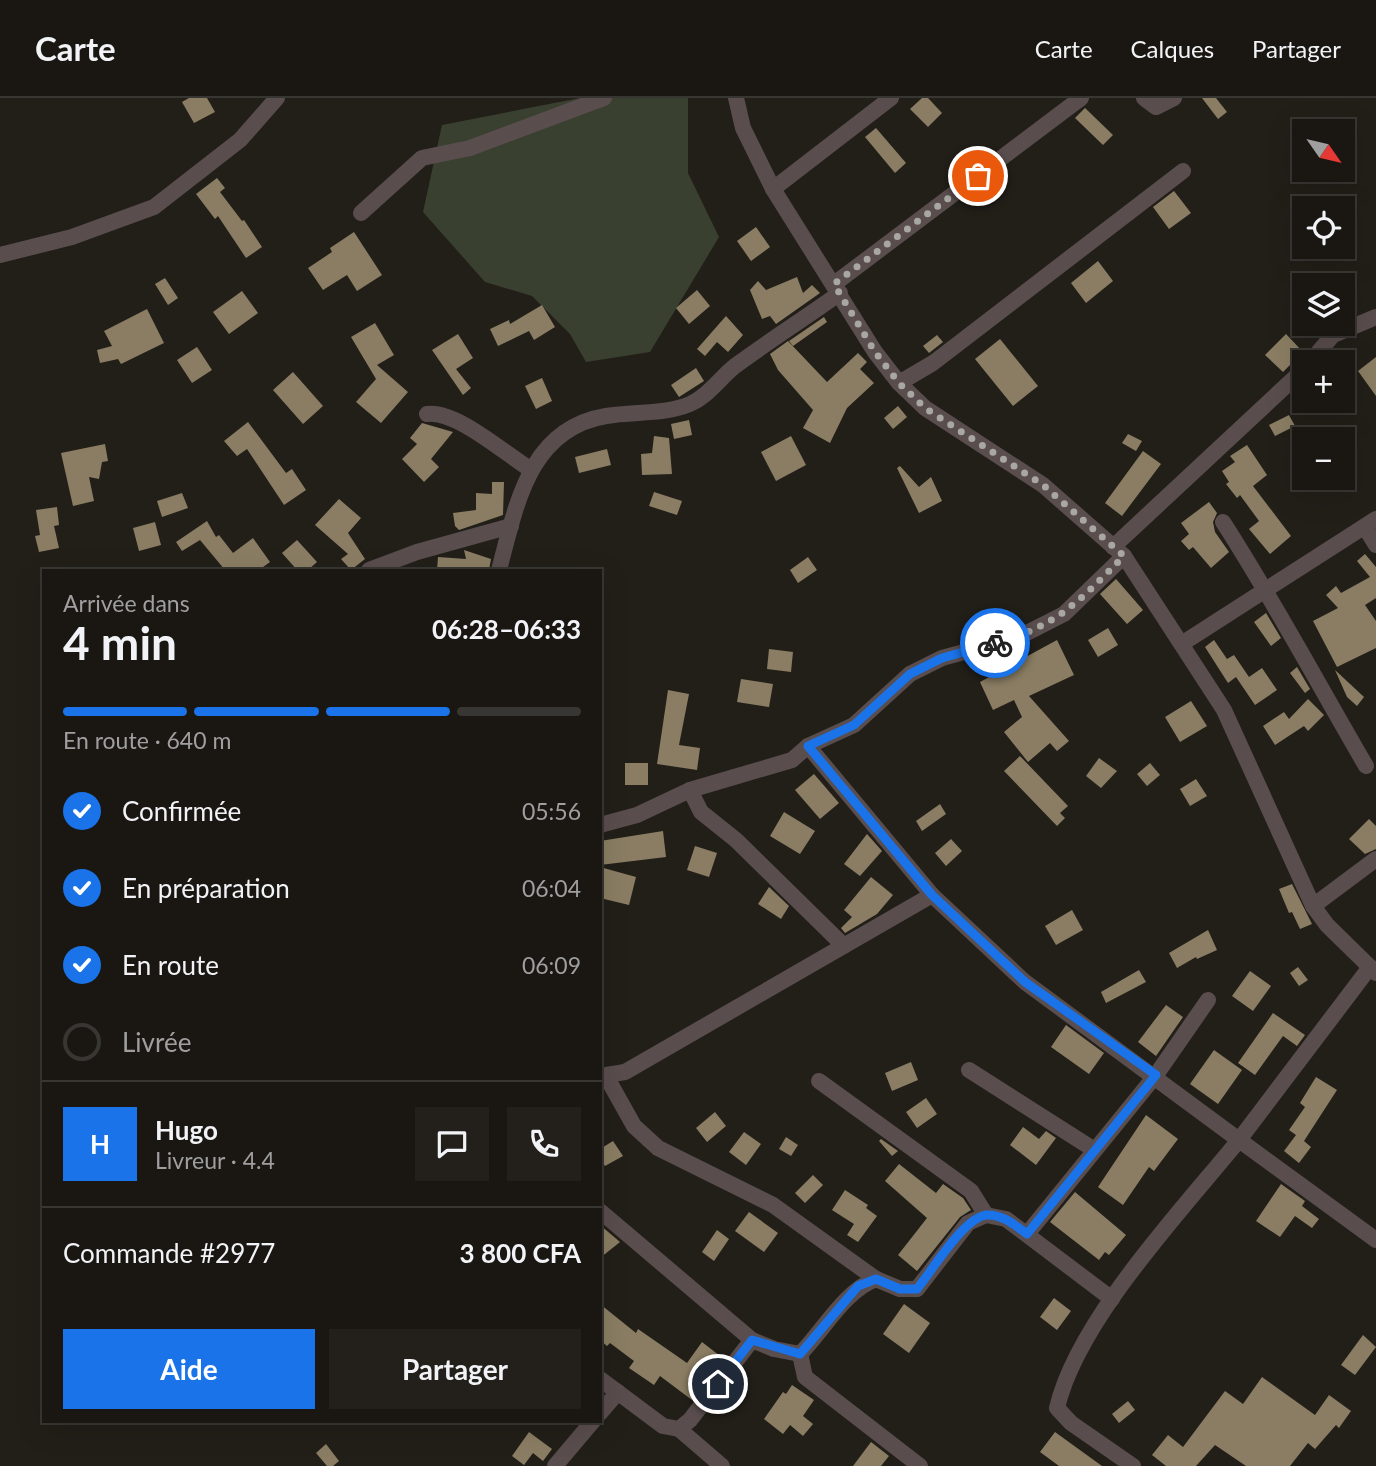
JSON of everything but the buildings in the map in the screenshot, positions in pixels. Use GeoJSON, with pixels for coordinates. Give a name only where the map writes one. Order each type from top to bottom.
{"type":"FeatureCollection","features":[{"type":"Feature","properties":{"kind":"street"},"geometry":{"type":"LineString","coordinates":[[0,256],[72,237],[153,207],[240,140],[277,98]]}},
{"type":"Feature","properties":{"kind":"street"},"geometry":{"type":"LineString","coordinates":[[361,213],[422,158],[470,148],[604,98]]}},
{"type":"Feature","properties":{"kind":"street"},"geometry":{"type":"LineString","coordinates":[[736,98],[743,128],[772,189],[875,352],[899,383],[925,408],[1043,485],[1119,551],[1224,710],[1313,906],[1327,925],[1373,970],[1112,1299],[1061,1389],[1057,1408],[1071,1423],[1132,1466]]}},
{"type":"Feature","properties":{"kind":"street"},"geometry":{"type":"LineString","coordinates":[[772,189],[891,98]]}},
{"type":"Feature","properties":{"kind":"street"},"geometry":{"type":"LineString","coordinates":[[499,569],[530,469],[543,450],[572,429],[598,417],[663,411],[692,404],[733,368],[1081,98]]}},
{"type":"Feature","properties":{"kind":"street"},"geometry":{"type":"LineString","coordinates":[[1144,98],[1156,107],[1174,98]]}},
{"type":"Feature","properties":{"kind":"street"},"geometry":{"type":"LineString","coordinates":[[899,383],[933,363],[1183,171]]}},
{"type":"Feature","properties":{"kind":"street"},"geometry":{"type":"LineString","coordinates":[[1320,350],[1333,335],[1361,326],[1376,317]]}},
{"type":"Feature","properties":{"kind":"street"},"geometry":{"type":"LineString","coordinates":[[602,825],[637,816],[690,790],[792,760],[808,746],[854,725],[910,674],[942,658],[1019,637],[1065,614],[1119,551],[1292,381]]}},
{"type":"Feature","properties":{"kind":"street"},"geometry":{"type":"LineString","coordinates":[[427,414],[440,413],[454,419],[530,469]]}},
{"type":"Feature","properties":{"kind":"street"},"geometry":{"type":"LineString","coordinates":[[1223,522],[1267,589],[1302,658],[1366,766]]}},
{"type":"Feature","properties":{"kind":"street"},"geometry":{"type":"LineString","coordinates":[[1182,643],[1370,523],[1376,545]]}},
{"type":"Feature","properties":{"kind":"street"},"geometry":{"type":"LineString","coordinates":[[372,569],[417,552],[511,526]]}},
{"type":"Feature","properties":{"kind":"street"},"geometry":{"type":"LineString","coordinates":[[808,746],[932,895],[1025,982],[1156,1075],[1239,1140],[1376,1240]]}},
{"type":"Feature","properties":{"kind":"street"},"geometry":{"type":"LineString","coordinates":[[690,790],[701,812],[736,840],[844,946]]}},
{"type":"Feature","properties":{"kind":"street"},"geometry":{"type":"LineString","coordinates":[[1313,906],[1376,859]]}},
{"type":"Feature","properties":{"kind":"street"},"geometry":{"type":"LineString","coordinates":[[932,895],[625,1072],[603,1076],[634,1126],[658,1148],[773,1205],[876,1279],[900,1289],[917,1289],[968,1223],[986,1215],[1006,1219],[1112,1299]]}},
{"type":"Feature","properties":{"kind":"street"},"geometry":{"type":"LineString","coordinates":[[1027,1234],[1093,1149],[1156,1075],[1208,1000]]}},
{"type":"Feature","properties":{"kind":"street"},"geometry":{"type":"LineString","coordinates":[[969,1070],[1093,1149]]}},
{"type":"Feature","properties":{"kind":"street"},"geometry":{"type":"LineString","coordinates":[[819,1081],[971,1191],[986,1215]]}},
{"type":"Feature","properties":{"kind":"street"},"geometry":{"type":"LineString","coordinates":[[602,1213],[752,1340],[800,1354]]}},
{"type":"Feature","properties":{"kind":"street"},"geometry":{"type":"LineString","coordinates":[[800,1354],[858,1286],[876,1279]]}},
{"type":"Feature","properties":{"kind":"street"},"geometry":{"type":"LineString","coordinates":[[679,1429],[690,1420],[752,1340]]}},
{"type":"Feature","properties":{"kind":"street"},"geometry":{"type":"LineString","coordinates":[[800,1354],[805,1377],[920,1466]]}},
{"type":"Feature","properties":{"kind":"street"},"geometry":{"type":"LineString","coordinates":[[602,1380],[663,1426],[679,1429],[722,1466]]}},
{"type":"Feature","properties":{"kind":"street"},"geometry":{"type":"LineString","coordinates":[[602,1411],[618,1392]]}},
{"type":"Feature","properties":{"kind":"street"},"geometry":{"type":"LineString","coordinates":[[555,1466],[591,1423]]}},
{"type":"Feature","properties":{"kind":"green space"},"geometry":{"type":"Polygon","coordinates":[[[580,98],[688,98],[688,173],[719,237],[650,352],[586,362],[570,334],[532,296],[485,282],[423,212],[442,125],[580,98]]]}},
{"type":"Feature","properties":{"kind":"way so far"},"geometry":{"type":"LineString","coordinates":[[978,176],[834,284],[875,352],[899,383],[925,408],[1043,485],[1124,556],[1065,614],[1019,637],[995,643]]}},
{"type":"Feature","properties":{"kind":"route"},"geometry":{"type":"LineString","coordinates":[[718,1384],[752,1340],[775,1349],[800,1354],[820,1334],[858,1286],[876,1279],[900,1289],[917,1289],[968,1223],[986,1215],[1006,1219],[1027,1234],[1093,1149],[1156,1075],[1025,982],[932,895],[808,746],[854,725],[910,674],[942,658],[995,643]]}}]}
